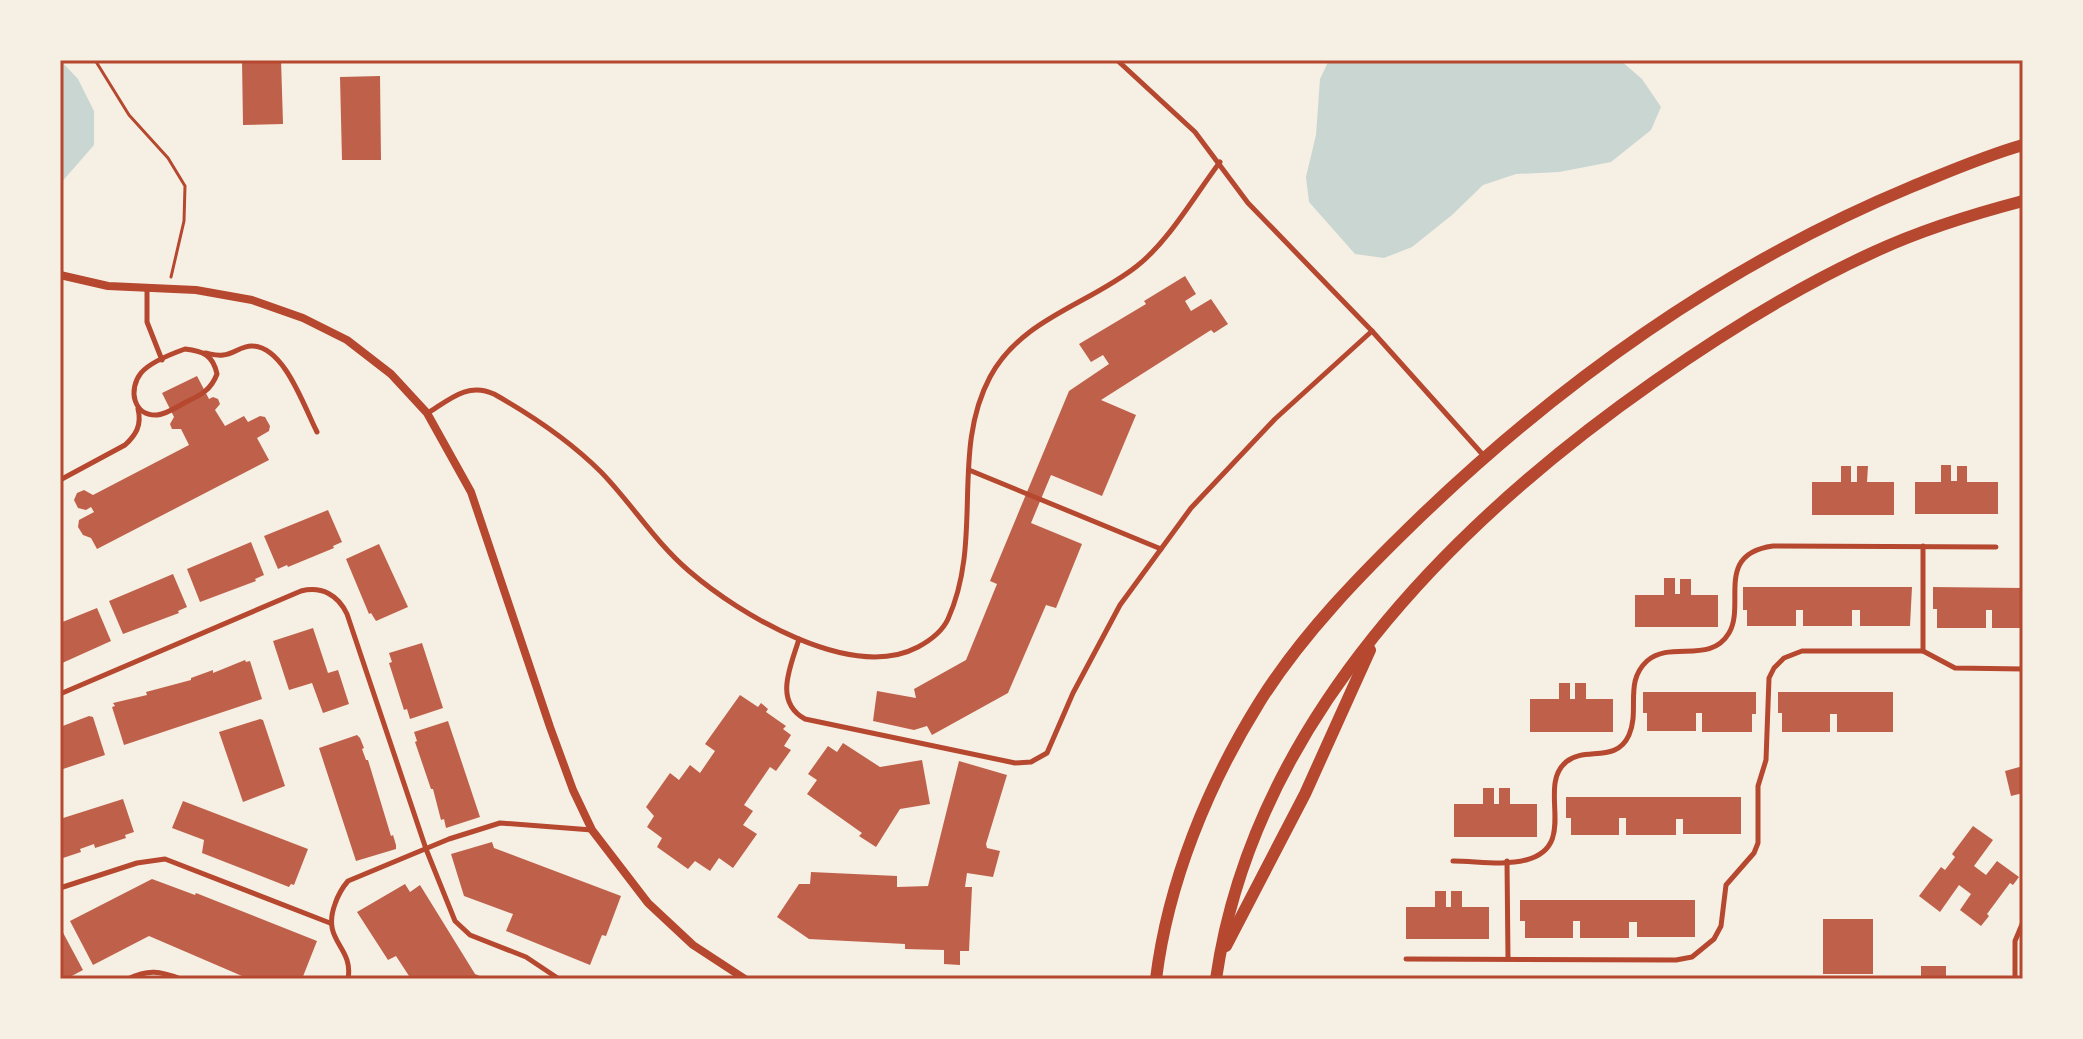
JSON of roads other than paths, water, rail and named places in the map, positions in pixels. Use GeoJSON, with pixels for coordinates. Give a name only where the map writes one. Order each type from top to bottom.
{"type":"FeatureCollection","features":[{"type":"Feature","properties":{"kind":"main road"},"geometry":{"type":"LineString","coordinates":[[1156,979],[1171,902],[1194,833],[1227,760],[1260,701],[1306,639],[1377,558],[1524,422],[1643,335],[1758,261],[1859,209],[1986,156],[2023,145]]}},
{"type":"Feature","properties":{"kind":"main road"},"geometry":{"type":"LineString","coordinates":[[1216,979],[1231,901],[1270,798],[1347,673],[1414,587],[1482,521],[1545,464],[1616,409],[1686,359],[1778,301],[1876,251],[2023,201]]}},
{"type":"Feature","properties":{"kind":"main road"},"geometry":{"type":"LineString","coordinates":[[1218,959],[1305,794],[1376,636]]}},
{"type":"Feature","properties":{"kind":"street"},"geometry":{"type":"LineString","coordinates":[[60,275],[108,286],[196,290],[252,300],[303,318],[347,340],[391,374],[427,413],[471,492],[550,727],[573,790],[592,830],[648,903],[693,945],[745,979]]}},
{"type":"Feature","properties":{"kind":"lane"},"geometry":{"type":"LineString","coordinates":[[1117,60],[1175,112],[1220,162],[1248,203],[1372,331],[1484,457]]}},
{"type":"Feature","properties":{"kind":"lane"},"geometry":{"type":"LineString","coordinates":[[427,413],[468,389],[485,390],[550,428],[601,472],[662,545],[707,586],[752,616],[799,639],[850,655],[875,658],[897,655],[933,638],[948,619],[959,589],[967,538],[972,427],[989,379],[1015,342],[1136,267],[1160,241],[1220,162]]}},
{"type":"Feature","properties":{"kind":"lane"},"geometry":{"type":"LineString","coordinates":[[147,287],[147,322],[162,360]]}},
{"type":"Feature","properties":{"kind":"lane"},"geometry":{"type":"LineString","coordinates":[[799,639],[786,682],[791,707],[799,715],[1015,763],[1031,762],[1047,753],[1053,744],[1073,693],[1120,605],[1191,508],[1275,419],[1372,331]]}},
{"type":"Feature","properties":{"kind":"lane"},"geometry":{"type":"LineString","coordinates":[[60,480],[134,437],[140,417],[134,389],[140,374],[185,349],[225,355],[247,346],[257,346],[274,353],[317,432]]}},
{"type":"Feature","properties":{"kind":"lane"},"geometry":{"type":"LineString","coordinates":[[136,403],[145,412],[159,415],[207,391],[217,374],[214,363],[204,352]]}},
{"type":"Feature","properties":{"kind":"lane"},"geometry":{"type":"LineString","coordinates":[[969,470],[1161,549]]}},
{"type":"Feature","properties":{"kind":"lane"},"geometry":{"type":"LineString","coordinates":[[1923,546],[1923,651]]}},
{"type":"Feature","properties":{"kind":"lane"},"geometry":{"type":"LineString","coordinates":[[1453,861],[1523,861],[1543,851],[1552,840],[1555,828],[1555,787],[1563,764],[1582,755],[1613,752],[1624,743],[1633,722],[1633,689],[1640,669],[1660,653],[1701,651],[1722,642],[1733,621],[1733,584],[1737,571],[1745,559],[1763,547],[1996,547]]}},
{"type":"Feature","properties":{"kind":"lane"},"geometry":{"type":"LineString","coordinates":[[60,694],[301,591],[323,590],[341,602],[347,614],[426,849],[455,921],[470,935],[526,957],[559,979]]}},
{"type":"Feature","properties":{"kind":"lane"},"geometry":{"type":"LineString","coordinates":[[1406,959],[1676,960],[1692,957],[1705,949],[1721,926],[1726,885],[1747,863],[1758,843],[1758,786],[1766,760],[1767,688],[1774,668],[1784,658],[1802,651],[1923,651],[1955,668],[2023,669]]}},
{"type":"Feature","properties":{"kind":"lane"},"geometry":{"type":"LineString","coordinates":[[348,979],[348,962],[331,931],[330,923],[338,895],[348,881],[500,823],[592,830]]}},
{"type":"Feature","properties":{"kind":"lane"},"geometry":{"type":"LineString","coordinates":[[60,888],[137,863],[165,859],[330,923]]}},
{"type":"Feature","properties":{"kind":"lane"},"geometry":{"type":"LineString","coordinates":[[1507,861],[1508,959]]}},
{"type":"Feature","properties":{"kind":"lane"},"geometry":{"type":"LineString","coordinates":[[2015,979],[2015,941],[2023,922]]}},
{"type":"Feature","properties":{"kind":"lane"},"geometry":{"type":"LineString","coordinates":[[128,979],[147,971],[163,972],[181,979]]}}]}
